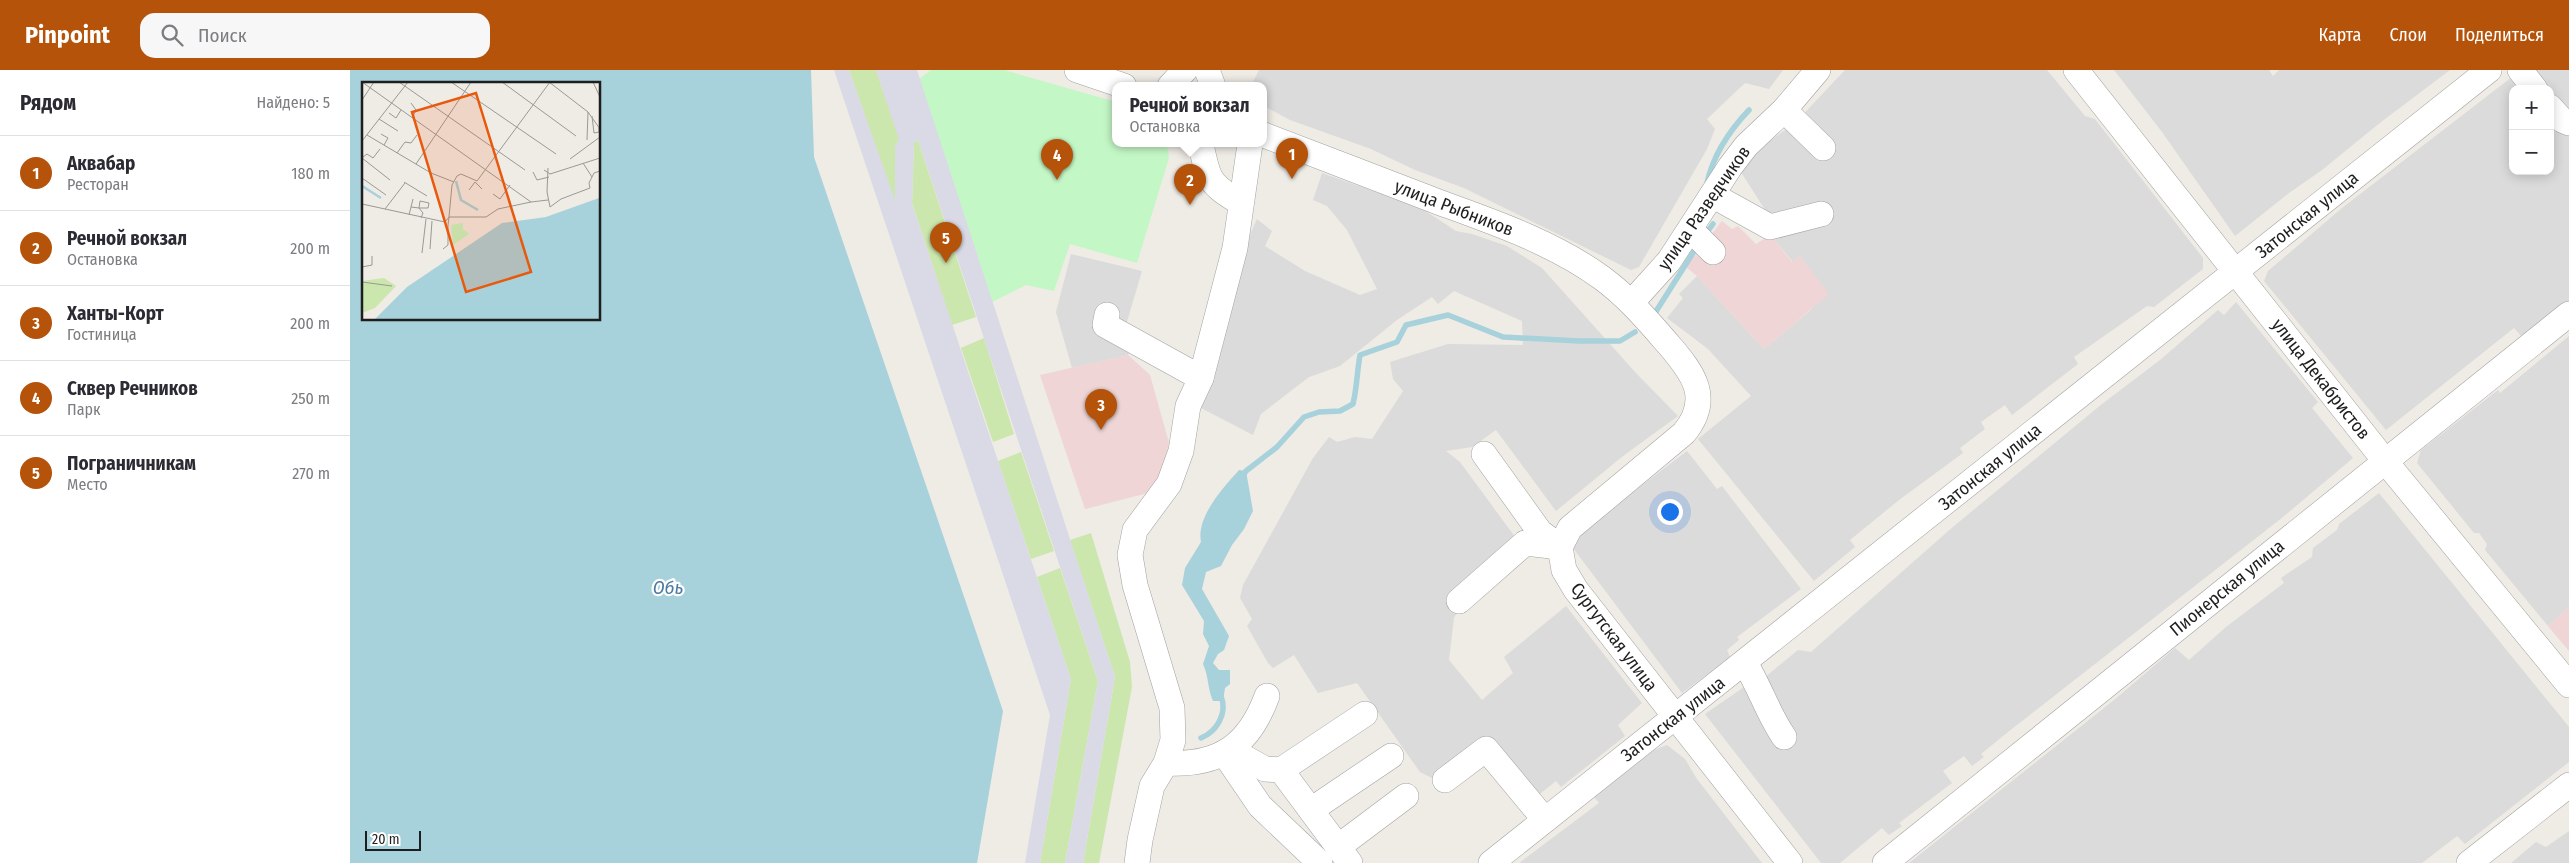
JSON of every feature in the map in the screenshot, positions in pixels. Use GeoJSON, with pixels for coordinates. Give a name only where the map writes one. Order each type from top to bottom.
{"type":"FeatureCollection","features":[{"type":"Feature","properties":{"kind":"street"},"geometry":{"type":"LineString","coordinates":[[1078,70],[1112,82]]}},
{"type":"Feature","properties":{"kind":"street"},"geometry":{"type":"LineString","coordinates":[[1174,82],[1185,70]]}},
{"type":"Feature","properties":{"kind":"street"},"geometry":{"type":"LineString","coordinates":[[1207,70],[1212,82]]}},
{"type":"Feature","properties":{"kind":"street","name":"улица Разведчиков"},"geometry":{"type":"LineString","coordinates":[[1632,302],[1669,261],[1746,146],[1784,110],[1818,70]]}},
{"type":"Feature","properties":{"kind":"street","name":"улица Декабристов"},"geometry":{"type":"LineString","coordinates":[[2076,70],[2385,461],[2569,685]]}},
{"type":"Feature","properties":{"kind":"street","name":"Затонская улица"},"geometry":{"type":"LineString","coordinates":[[1491,863],[1676,718],[2489,70]]}},
{"type":"Feature","properties":{"kind":"street"},"geometry":{"type":"LineString","coordinates":[[2520,70],[2532,85]]}},
{"type":"Feature","properties":{"kind":"street"},"geometry":{"type":"LineString","coordinates":[[1784,110],[1823,148]]}},
{"type":"Feature","properties":{"kind":"street"},"geometry":{"type":"LineString","coordinates":[[2554,112],[2562,120],[2569,123]]}},
{"type":"Feature","properties":{"kind":"street","name":"улица Рыбников"},"geometry":{"type":"LineString","coordinates":[[1267,136],[1536,239],[1602,277],[1632,302]]}},
{"type":"Feature","properties":{"kind":"street"},"geometry":{"type":"LineString","coordinates":[[1201,147],[1206,174],[1218,189],[1241,203]]}},
{"type":"Feature","properties":{"kind":"street"},"geometry":{"type":"LineString","coordinates":[[1137,863],[1152,786],[1166,762],[1173,740],[1172,708],[1135,585],[1130,555],[1135,530],[1169,484],[1181,451],[1188,406],[1201,378],[1235,248],[1250,147]]}},
{"type":"Feature","properties":{"kind":"street"},"geometry":{"type":"LineString","coordinates":[[1712,195],[1770,227],[1821,214]]}},
{"type":"Feature","properties":{"kind":"street"},"geometry":{"type":"LineString","coordinates":[[1691,230],[1713,252]]}},
{"type":"Feature","properties":{"kind":"street"},"geometry":{"type":"LineString","coordinates":[[1560,546],[1570,528],[1684,433],[1695,420],[1700,395],[1689,368],[1632,302]]}},
{"type":"Feature","properties":{"kind":"street","name":"Пионерская улица"},"geometry":{"type":"LineString","coordinates":[[1885,863],[2569,314]]}},
{"type":"Feature","properties":{"kind":"street"},"geometry":{"type":"LineString","coordinates":[[1107,315],[1105,325],[1201,378]]}},
{"type":"Feature","properties":{"kind":"street"},"geometry":{"type":"LineString","coordinates":[[1484,454],[1540,532],[1560,546]]}},
{"type":"Feature","properties":{"kind":"street"},"geometry":{"type":"LineString","coordinates":[[1459,601],[1525,544],[1560,546]]}},
{"type":"Feature","properties":{"kind":"street","name":"Сургутская улица"},"geometry":{"type":"LineString","coordinates":[[1560,546],[1564,570],[1576,590],[1790,863]]}},
{"type":"Feature","properties":{"kind":"street"},"geometry":{"type":"LineString","coordinates":[[1745,663],[1759,684],[1773,721],[1784,737]]}},
{"type":"Feature","properties":{"kind":"street"},"geometry":{"type":"LineString","coordinates":[[1166,762],[1184,764],[1208,761],[1224,753],[1244,736],[1258,720],[1267,696]]}},
{"type":"Feature","properties":{"kind":"street"},"geometry":{"type":"LineString","coordinates":[[1224,753],[1238,754],[1265,769],[1282,770],[1365,714]]}},
{"type":"Feature","properties":{"kind":"street"},"geometry":{"type":"LineString","coordinates":[[1445,780],[1486,749],[1545,820]]}},
{"type":"Feature","properties":{"kind":"street"},"geometry":{"type":"LineString","coordinates":[[1224,753],[1260,806],[1336,858]]}},
{"type":"Feature","properties":{"kind":"street"},"geometry":{"type":"LineString","coordinates":[[1311,810],[1391,756]]}},
{"type":"Feature","properties":{"kind":"street"},"geometry":{"type":"LineString","coordinates":[[1282,770],[1311,810],[1336,858]]}},
{"type":"Feature","properties":{"kind":"street"},"geometry":{"type":"LineString","coordinates":[[2469,863],[2569,785]]}},
{"type":"Feature","properties":{"kind":"street"},"geometry":{"type":"LineString","coordinates":[[1336,858],[1406,796]]}},
{"type":"Feature","properties":{"kind":"shaded area"},"geometry":{"type":"Polygon","coordinates":[[[834,70],[849,70],[895,200],[895,145],[899,140],[876,70],[917,70],[1115,677],[1083,863],[1065,863],[1098,681],[918,140],[914,142],[912,204],[1071,679],[1040,863],[1025,863],[1050,715],[834,70]]]}},
{"type":"Feature","properties":{"kind":"shaded area"},"geometry":{"type":"Polygon","coordinates":[[[1259,70],[1783,70],[1769,89],[1745,83],[1707,119],[1715,129],[1707,149],[1639,267],[1631,270],[1464,188],[1415,170],[1371,149],[1290,120],[1267,108],[1267,82],[1253,82],[1259,70]]]}},
{"type":"Feature","properties":{"kind":"shaded area"},"geometry":{"type":"Polygon","coordinates":[[[1845,70],[2047,70],[2085,116],[2095,119],[2203,258],[2203,269],[2154,307],[2147,306],[2074,357],[2078,364],[2012,415],[2005,405],[1981,422],[1985,429],[1960,448],[1963,453],[1899,500],[1850,540],[1855,547],[1814,581],[1698,439],[1751,396],[1708,349],[1667,318],[1683,298],[1679,294],[1697,276],[1764,349],[1812,309],[1800,256],[1793,262],[1770,235],[1769,216],[1739,169],[1751,155],[1796,122],[1845,70]]]}},
{"type":"Feature","properties":{"kind":"shaded area"},"geometry":{"type":"Polygon","coordinates":[[[2114,70],[2269,70],[2273,76],[2279,70],[2450,70],[2235,236],[2162,132],[2114,70]]]}},
{"type":"Feature","properties":{"kind":"shaded area"},"geometry":{"type":"Polygon","coordinates":[[[2521,70],[2569,70],[2569,303],[2523,338],[2514,328],[2386,430],[2264,281],[2268,271],[2342,208],[2521,70]]]}},
{"type":"Feature","properties":{"kind":"shaded area"},"geometry":{"type":"Polygon","coordinates":[[[1322,173],[1424,210],[1456,231],[1472,234],[1507,246],[1542,268],[1635,372],[1678,416],[1623,456],[1556,511],[1496,430],[1472,447],[1446,451],[1460,462],[1518,541],[1459,608],[1454,618],[1449,660],[1482,700],[1513,673],[1504,657],[1566,606],[1642,703],[1618,725],[1625,736],[1561,787],[1556,781],[1531,801],[1484,763],[1444,793],[1434,779],[1420,772],[1357,683],[1318,693],[1294,655],[1273,668],[1268,663],[1247,626],[1252,619],[1240,598],[1243,585],[1313,458],[1329,437],[1337,442],[1355,437],[1372,439],[1403,391],[1393,379],[1390,362],[1448,344],[1523,345],[1522,321],[1454,291],[1438,304],[1432,297],[1397,320],[1340,366],[1309,377],[1261,414],[1253,435],[1201,408],[1245,246],[1257,219],[1272,231],[1265,246],[1305,271],[1360,295],[1377,289],[1347,230],[1327,206],[1313,200],[1322,173]]]}},
{"type":"Feature","properties":{"kind":"shaded area"},"geometry":{"type":"Polygon","coordinates":[[[1722,221],[1732,229],[1738,226],[1756,244],[1770,235],[1792,262],[1800,256],[1829,294],[1764,349],[1697,276],[1686,267],[1722,221]]]}},
{"type":"Feature","properties":{"kind":"shaded area"},"geometry":{"type":"Polygon","coordinates":[[[1071,254],[1142,271],[1126,325],[1135,341],[1128,355],[1072,368],[1056,312],[1071,254]]]}},
{"type":"Feature","properties":{"kind":"shaded area"},"geometry":{"type":"Polygon","coordinates":[[[2236,302],[2318,402],[2312,408],[2353,458],[2283,517],[2008,732],[1981,754],[1984,757],[1972,766],[1964,756],[1943,771],[1952,783],[1899,823],[1902,826],[1889,835],[1882,828],[1840,863],[1821,863],[1705,714],[1747,685],[1764,678],[1798,650],[1811,652],[1954,526],[2102,404],[2160,360],[2218,310],[2224,315],[2236,302]]]}},
{"type":"Feature","properties":{"kind":"shaded area"},"geometry":{"type":"Polygon","coordinates":[[[2569,336],[2569,607],[2548,626],[2485,550],[2487,544],[2479,533],[2474,533],[2417,463],[2421,450],[2498,390],[2500,393],[2569,336]]]}},
{"type":"Feature","properties":{"kind":"shaded area"},"geometry":{"type":"Polygon","coordinates":[[[1128,355],[1150,375],[1169,443],[1156,491],[1085,509],[1040,375],[1128,355]]]}},
{"type":"Feature","properties":{"kind":"shaded area"},"geometry":{"type":"Polygon","coordinates":[[[1687,451],[1717,489],[1722,486],[1801,589],[1737,637],[1739,640],[1727,650],[1730,657],[1682,693],[1573,548],[1575,536],[1687,451]]]}},
{"type":"Feature","properties":{"kind":"shaded area"},"geometry":{"type":"Polygon","coordinates":[[[2379,493],[2569,727],[2569,762],[2465,844],[2457,836],[2422,863],[1909,863],[2114,700],[2175,648],[2189,660],[2226,627],[2284,583],[2281,578],[2312,557],[2313,548],[2337,530],[2339,524],[2379,493]]]}},
{"type":"Feature","properties":{"kind":"shaded area"},"geometry":{"type":"Polygon","coordinates":[[[2569,607],[2569,651],[2548,626],[2569,607]]]}},
{"type":"Feature","properties":{"kind":"shaded area"},"geometry":{"type":"Polygon","coordinates":[[[1667,745],[1685,759],[1697,779],[1762,863],[1519,863],[1599,803],[1594,797],[1654,750],[1667,745]]]}},
{"type":"Feature","properties":{"kind":"shaded area"},"geometry":{"type":"Polygon","coordinates":[[[2569,831],[2569,863],[2511,863],[2536,842],[2546,847],[2569,831]]]}},
{"type":"Feature","properties":{"kind":"green space"},"geometry":{"type":"Polygon","coordinates":[[[849,70],[876,70],[900,141],[895,146],[895,202],[849,70]]]}},
{"type":"Feature","properties":{"kind":"green space"},"geometry":{"type":"Polygon","coordinates":[[[931,70],[1004,70],[1112,101],[1112,147],[1167,147],[1169,158],[1137,263],[1070,244],[1054,291],[1026,285],[992,302],[919,79],[931,70]]]}},
{"type":"Feature","properties":{"kind":"green space"},"geometry":{"type":"Polygon","coordinates":[[[918,140],[976,317],[952,325],[912,203],[914,142],[918,140]]]}},
{"type":"Feature","properties":{"kind":"green space"},"geometry":{"type":"Polygon","coordinates":[[[984,338],[1014,434],[993,442],[961,348],[984,338]]]}},
{"type":"Feature","properties":{"kind":"green space"},"geometry":{"type":"Polygon","coordinates":[[[1021,452],[1054,551],[1031,559],[998,461],[1021,452]]]}},
{"type":"Feature","properties":{"kind":"green space"},"geometry":{"type":"Polygon","coordinates":[[[1091,533],[1130,662],[1132,687],[1099,863],[1083,863],[1115,677],[1070,540],[1091,533]]]}},
{"type":"Feature","properties":{"kind":"green space"},"geometry":{"type":"Polygon","coordinates":[[[1060,568],[1098,681],[1065,863],[1040,863],[1071,679],[1037,577],[1060,568]]]}},
{"type":"Feature","properties":{"kind":"water","name":"Обь"},"geometry":{"type":"Polygon","coordinates":[[[350,70],[811,70],[814,157],[1003,711],[977,863],[350,863],[350,70]]]}},
{"type":"Feature","properties":{"kind":"water"},"geometry":{"type":"Polygon","coordinates":[[[1239,470],[1246,471],[1253,511],[1221,566],[1206,572],[1202,589],[1229,636],[1224,650],[1218,654],[1213,663],[1219,670],[1230,670],[1230,684],[1225,688],[1223,701],[1213,701],[1203,664],[1209,646],[1203,634],[1204,621],[1182,585],[1185,568],[1201,542],[1201,532],[1207,513],[1212,503],[1239,470]]]}},
{"type":"Feature","properties":{"kind":"waterway"},"geometry":{"type":"LineString","coordinates":[[1707,183],[1713,163],[1723,144],[1749,110]]}},
{"type":"Feature","properties":{"kind":"waterway"},"geometry":{"type":"LineString","coordinates":[[1705,235],[1713,224]]}},
{"type":"Feature","properties":{"kind":"waterway"},"geometry":{"type":"LineString","coordinates":[[1655,313],[1698,245]]}},
{"type":"Feature","properties":{"kind":"waterway"},"geometry":{"type":"LineString","coordinates":[[1242,477],[1246,471],[1277,447],[1304,417],[1319,412],[1340,411],[1353,404],[1360,355],[1397,342],[1406,325],[1448,315],[1503,337],[1620,341],[1635,332]]}},
{"type":"Feature","properties":{"kind":"waterway"},"geometry":{"type":"LineString","coordinates":[[1201,738],[1216,727],[1222,716],[1223,703],[1221,696]]}},
{"type":"Feature","properties":{"kind":"place","name":"Аквабар"},"geometry":{"type":"Point","coordinates":[1292,179]}},
{"type":"Feature","properties":{"kind":"place","name":"Сквер Речников"},"geometry":{"type":"Point","coordinates":[1057,180]}},
{"type":"Feature","properties":{"kind":"place","name":"Речной вокзал"},"geometry":{"type":"Point","coordinates":[1190,205]}},
{"type":"Feature","properties":{"kind":"place","name":"Пограничникам"},"geometry":{"type":"Point","coordinates":[946,263]}},
{"type":"Feature","properties":{"kind":"place","name":"Ханты-Корт"},"geometry":{"type":"Point","coordinates":[1101,430]}}]}
